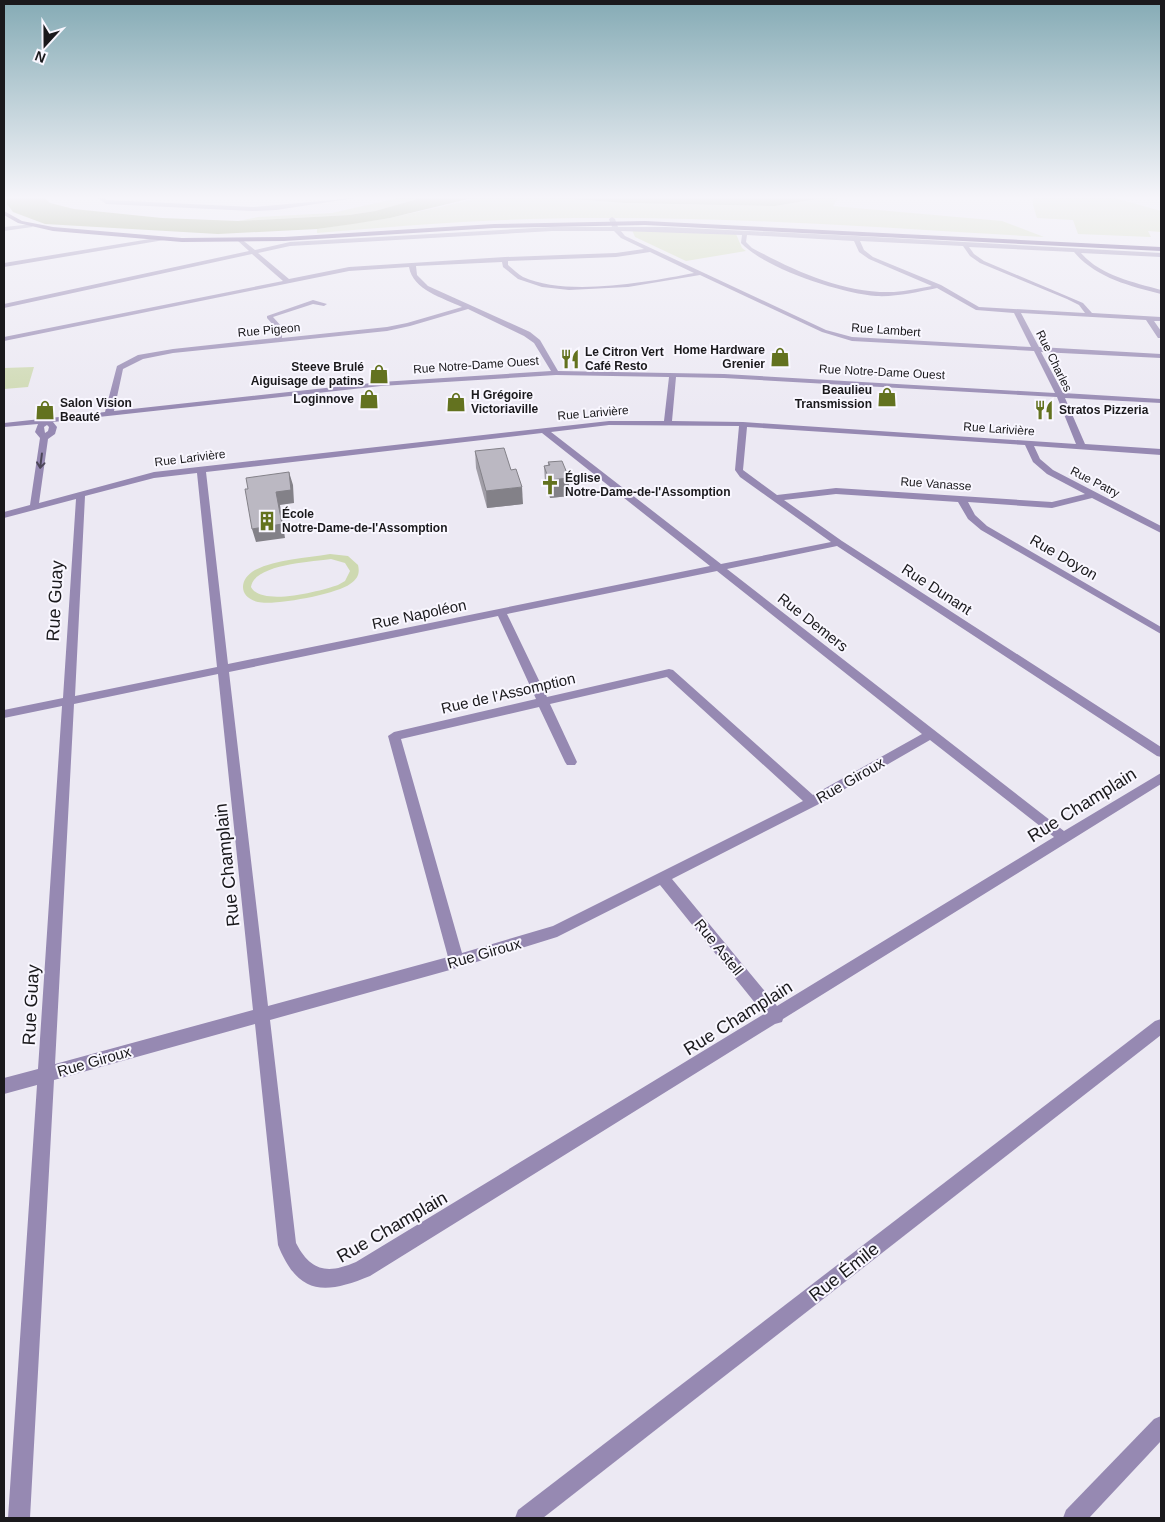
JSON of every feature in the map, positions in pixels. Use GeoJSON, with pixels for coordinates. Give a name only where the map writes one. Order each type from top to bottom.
{"type":"FeatureCollection","features":[{"type":"Feature","properties":{"kind":"street"},"geometry":{"type":"LineString","coordinates":[[4,306],[174,269]]}},
{"type":"Feature","properties":{"kind":"street"},"geometry":{"type":"LineString","coordinates":[[273,269],[287,281]]}},
{"type":"Feature","properties":{"kind":"street"},"geometry":{"type":"LineString","coordinates":[[4,339],[348,269]]}},
{"type":"Feature","properties":{"kind":"street"},"geometry":{"type":"LineString","coordinates":[[413,269],[414,276],[420,283],[528,334],[537,342],[556,373]]}},
{"type":"Feature","properties":{"kind":"street"},"geometry":{"type":"LineString","coordinates":[[507,269],[518,277],[545,285],[565,287],[645,284],[701,273]]}},
{"type":"Feature","properties":{"kind":"street","name":"Rue Lambert"},"geometry":{"type":"LineString","coordinates":[[693,269],[824,331],[844,338],[882,342],[1161,356]]}},
{"type":"Feature","properties":{"kind":"street"},"geometry":{"type":"LineString","coordinates":[[795,269],[833,286],[868,294],[900,294],[939,286]]}},
{"type":"Feature","properties":{"kind":"street"},"geometry":{"type":"LineString","coordinates":[[898,269],[956,294],[968,306],[978,309],[1161,320]]}},
{"type":"Feature","properties":{"kind":"street"},"geometry":{"type":"LineString","coordinates":[[999,269],[1069,298],[1080,304],[1091,316]]}},
{"type":"Feature","properties":{"kind":"street"},"geometry":{"type":"LineString","coordinates":[[1095,269],[1161,292]]}},
{"type":"Feature","properties":{"kind":"street"},"geometry":{"type":"LineString","coordinates":[[278,340],[279,327],[269,317],[278,311],[314,302],[324,304],[315,310]]}},
{"type":"Feature","properties":{"kind":"street","name":"Rue Pigeon"},"geometry":{"type":"LineString","coordinates":[[108,413],[120,368],[132,360],[172,351],[387,329],[468,307]]}},
{"type":"Feature","properties":{"kind":"street"},"geometry":{"type":"LineString","coordinates":[[276,322],[307,312]]}},
{"type":"Feature","properties":{"kind":"street","name":"Rue Charles"},"geometry":{"type":"LineString","coordinates":[[1017,312],[1060,395],[1082,447]]}},
{"type":"Feature","properties":{"kind":"street"},"geometry":{"type":"LineString","coordinates":[[1149,319],[1161,336]]}},
{"type":"Feature","properties":{"kind":"street","name":"Rue Notre-Dame Ouest"},"geometry":{"type":"LineString","coordinates":[[4,426],[108,413],[394,383],[556,373],[673,374],[1161,400]]}},
{"type":"Feature","properties":{"kind":"street"},"geometry":{"type":"LineString","coordinates":[[668,422],[673,374]]}},
{"type":"Feature","properties":{"kind":"street"},"geometry":{"type":"LineString","coordinates":[[34,507],[44,438],[39,432],[40,426],[47,420]]}},
{"type":"Feature","properties":{"kind":"street","name":"Rue Larivière"},"geometry":{"type":"LineString","coordinates":[[4,515],[154,474],[609,423],[743,424],[1161,452]]}},
{"type":"Feature","properties":{"kind":"street","name":"Rue Dunant"},"geometry":{"type":"LineString","coordinates":[[743,424],[739,470],[743,475],[839,543],[1161,753]]}},
{"type":"Feature","properties":{"kind":"street","name":"Rue Demers"},"geometry":{"type":"LineString","coordinates":[[543,430],[1064,838]]}},
{"type":"Feature","properties":{"kind":"street","name":"Rue Patry"},"geometry":{"type":"LineString","coordinates":[[1029,444],[1036,460],[1050,472],[1161,530]]}},
{"type":"Feature","properties":{"kind":"street","name":"Rue Champlain"},"geometry":{"type":"LineString","coordinates":[[202,469],[286,1245],[293,1260],[306,1273],[317,1278],[334,1280],[363,1269],[1161,778]]}},
{"type":"Feature","properties":{"kind":"street","name":"Rue Vanasse"},"geometry":{"type":"LineString","coordinates":[[777,498],[836,491],[961,498],[1052,506],[1092,495]]}},
{"type":"Feature","properties":{"kind":"street","name":"Rue Guay"},"geometry":{"type":"LineString","coordinates":[[19,1518],[81,494]]}},
{"type":"Feature","properties":{"kind":"street","name":"Rue Doyon"},"geometry":{"type":"LineString","coordinates":[[961,498],[971,517],[984,528],[1161,631]]}},
{"type":"Feature","properties":{"kind":"street","name":"Rue Napoléon"},"geometry":{"type":"LineString","coordinates":[[4,714],[839,543]]}},
{"type":"Feature","properties":{"kind":"street"},"geometry":{"type":"LineString","coordinates":[[501,612],[570,762]]}},
{"type":"Feature","properties":{"kind":"street","name":"Rue de l'Assomption"},"geometry":{"type":"LineString","coordinates":[[457,961],[394,736],[669,673],[812,802]]}},
{"type":"Feature","properties":{"kind":"street","name":"Rue Giroux"},"geometry":{"type":"LineString","coordinates":[[4,1086],[457,961],[557,931],[812,802],[931,734]]}},
{"type":"Feature","properties":{"kind":"street","name":"Rue Astell"},"geometry":{"type":"LineString","coordinates":[[662,877],[776,1016]]}},
{"type":"Feature","properties":{"kind":"street","name":"Rue Émile"},"geometry":{"type":"LineString","coordinates":[[526,1518],[1161,1026]]}},
{"type":"Feature","properties":{"kind":"street"},"geometry":{"type":"LineString","coordinates":[[1074,1518],[1161,1426]]}},
{"type":"Feature","properties":{"kind":"shaded area"},"geometry":{"type":"Polygon","coordinates":[[[34,367],[28,387],[4,389],[4,368],[34,367]]]}},
{"type":"Feature","properties":{"kind":"shaded area"},"geometry":{"type":"Polygon","coordinates":[[[330,554],[348,556],[358,565],[357,578],[343,588],[291,601],[266,603],[251,600],[244,592],[243,588],[246,578],[255,570],[264,566],[282,561],[330,554]],[[331,559],[298,563],[273,569],[262,573],[255,579],[251,587],[257,593],[278,597],[319,591],[345,581],[350,571],[345,563],[331,559]]]}},
{"type":"Feature","properties":{"kind":"building"},"geometry":{"type":"Polygon","coordinates":[[[504,448],[511,470],[516,469],[522,487],[486,491],[475,451],[504,448]]]}},
{"type":"Feature","properties":{"kind":"building"},"geometry":{"type":"Polygon","coordinates":[[[562,461],[569,478],[549,480],[544,466],[550,465],[548,462],[562,461]]]}},
{"type":"Feature","properties":{"kind":"building"},"geometry":{"type":"Polygon","coordinates":[[[289,472],[291,490],[276,492],[282,524],[252,529],[245,489],[248,489],[246,478],[289,472]]]}},
{"type":"Feature","properties":{"kind":"place","name":"Home Hardware Grenier"},"geometry":{"type":"Point","coordinates":[780,357]}},
{"type":"Feature","properties":{"kind":"place","name":"Le Citron Vert Café Resto"},"geometry":{"type":"Point","coordinates":[570,359]}},
{"type":"Feature","properties":{"kind":"place","name":"Steeve Brulé Aiguisage de patins"},"geometry":{"type":"Point","coordinates":[379,374]}},
{"type":"Feature","properties":{"kind":"place","name":"Beaulieu Transmission"},"geometry":{"type":"Point","coordinates":[887,397]}},
{"type":"Feature","properties":{"kind":"place","name":"Loginnove"},"geometry":{"type":"Point","coordinates":[369,399]}},
{"type":"Feature","properties":{"kind":"place","name":"H Grégoire Victoriaville"},"geometry":{"type":"Point","coordinates":[456,402]}},
{"type":"Feature","properties":{"kind":"place","name":"Salon Vision Beauté"},"geometry":{"type":"Point","coordinates":[45,410]}},
{"type":"Feature","properties":{"kind":"place","name":"Stratos Pizzeria"},"geometry":{"type":"Point","coordinates":[1044,410]}},
{"type":"Feature","properties":{"kind":"place","name":"Église Notre-Dame-de-l'Assomption"},"geometry":{"type":"Point","coordinates":[550,485]}},
{"type":"Feature","properties":{"kind":"place","name":"École Notre-Dame-de-l'Assomption"},"geometry":{"type":"Point","coordinates":[267,521]}}]}
